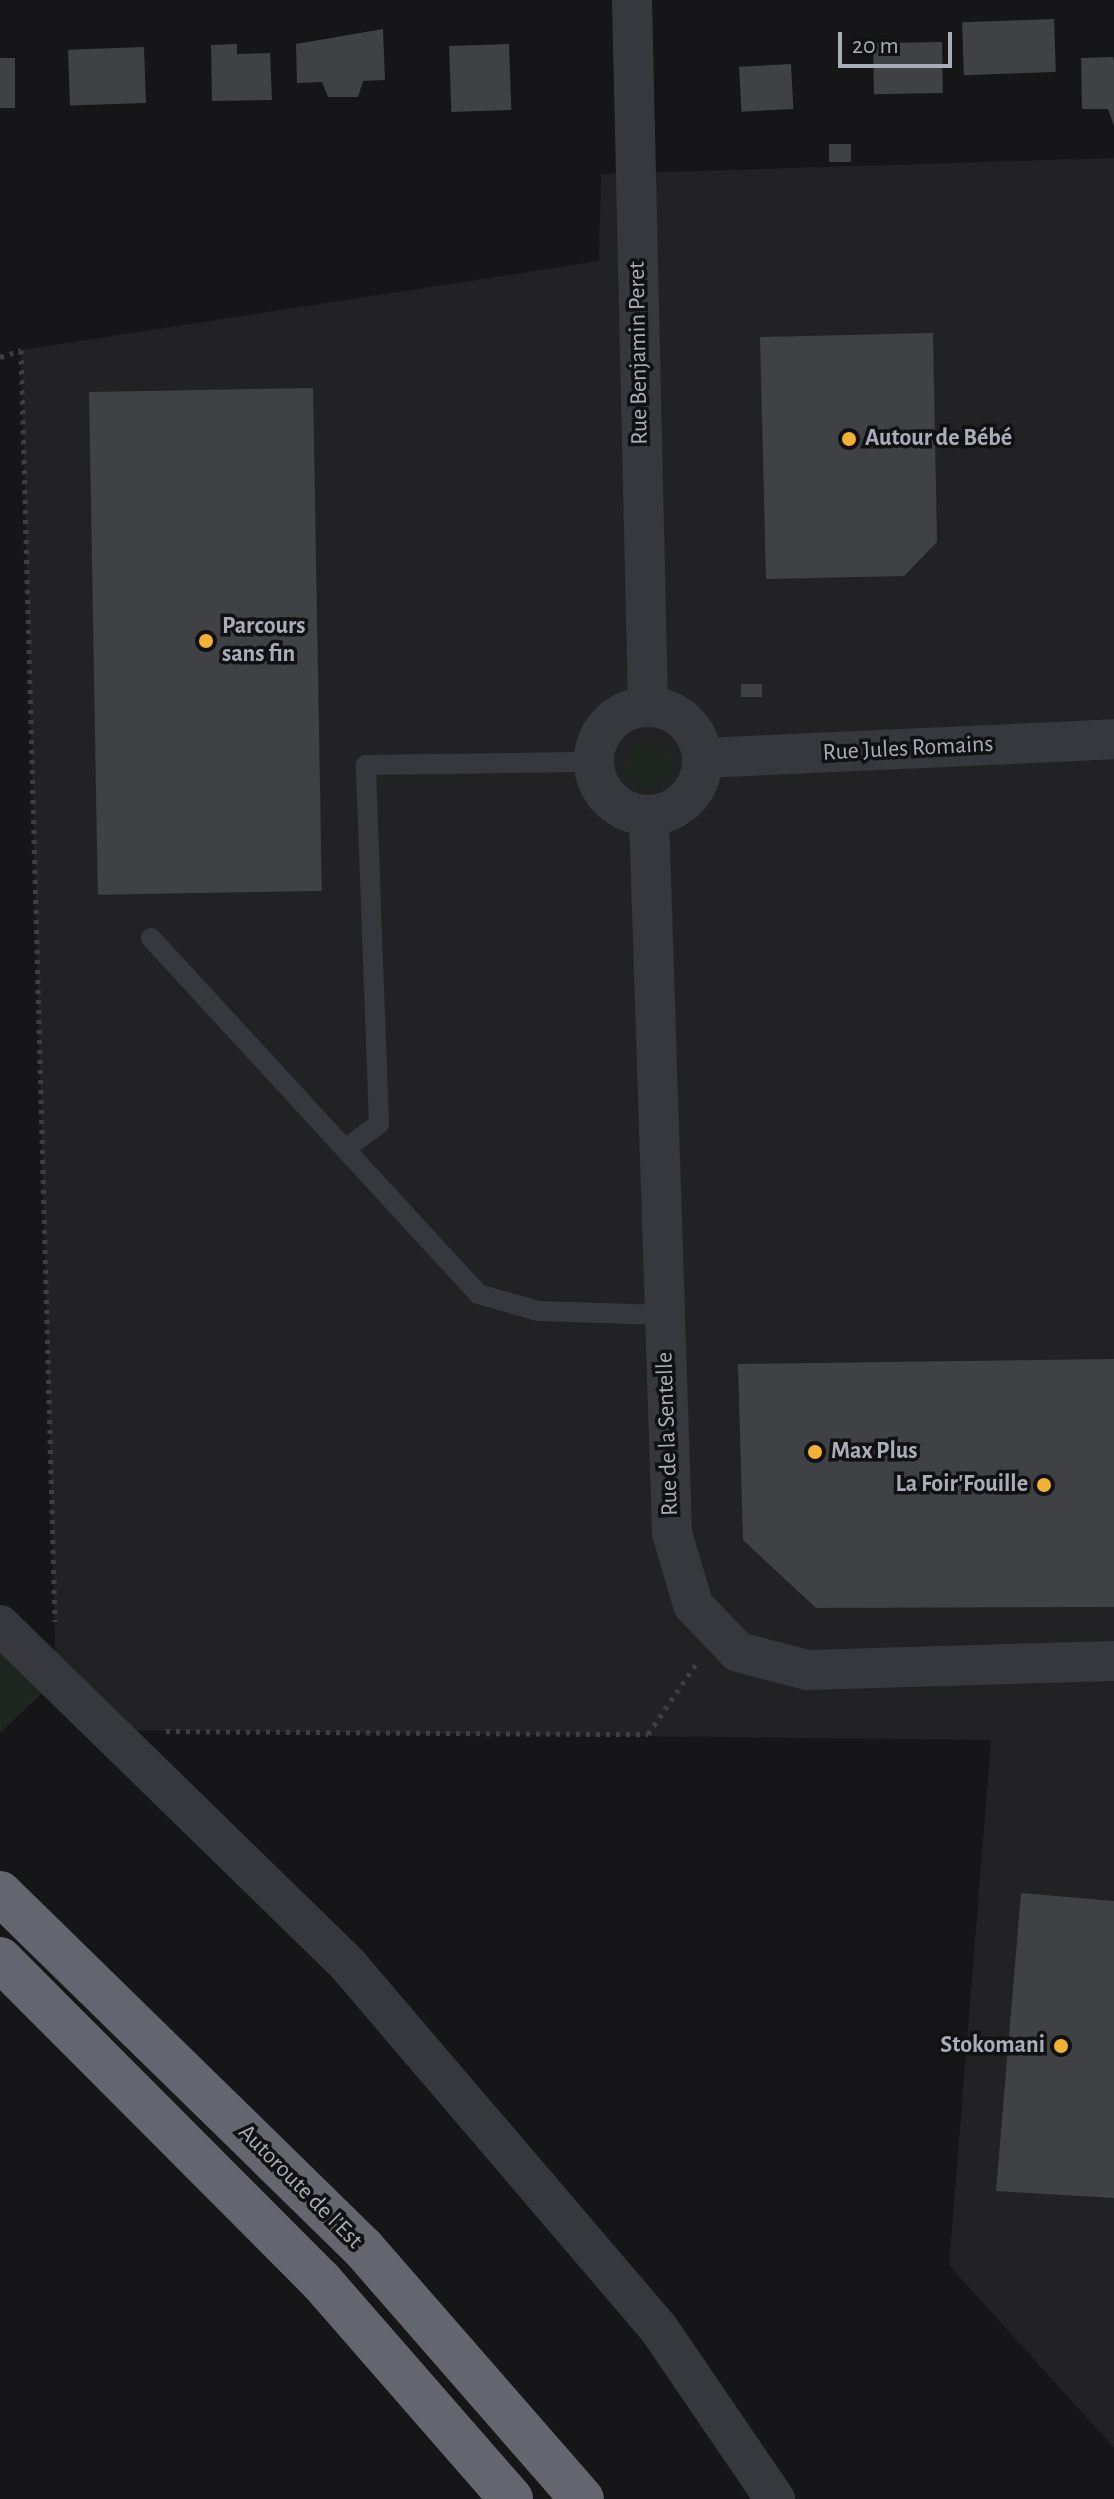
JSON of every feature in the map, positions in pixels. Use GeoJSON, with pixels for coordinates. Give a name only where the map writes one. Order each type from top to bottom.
{"type":"FeatureCollection","features":[{"type":"Feature","properties":{"kind":"highway","name":"Autoroute de l’Est"},"geometry":{"type":"LineString","coordinates":[[0,1893],[363,2248],[582,2499]]}},
{"type":"Feature","properties":{"kind":"highway"},"geometry":{"type":"LineString","coordinates":[[0,1959],[321,2281],[511,2499]]}},
{"type":"Feature","properties":{"kind":"street","name":"Rue Benjamin Peret"},"geometry":{"type":"LineString","coordinates":[[632,0],[648,707]]}},
{"type":"Feature","properties":{"kind":"street"},"geometry":{"type":"LineString","coordinates":[[648,707],[690,727],[702,758],[700,775],[682,804],[649,816],[604,794],[593,762],[615,717],[648,707]]}},
{"type":"Feature","properties":{"kind":"street","name":"Rue Jules Romains"},"geometry":{"type":"LineString","coordinates":[[702,758],[1114,739]]}},
{"type":"Feature","properties":{"kind":"street","name":"Rue de la Sentelle"},"geometry":{"type":"LineString","coordinates":[[649,816],[663,1315],[672,1533],[678,1571],[713,1632],[738,1652],[807,1670],[1114,1661]]}},
{"type":"Feature","properties":{"kind":"street"},"geometry":{"type":"LineString","coordinates":[[0,1625],[349,1966],[659,2329],[775,2499]]}},
{"type":"Feature","properties":{"kind":"lane"},"geometry":{"type":"LineString","coordinates":[[345,1149],[379,1124],[366,765],[593,762]]}},
{"type":"Feature","properties":{"kind":"lane"},"geometry":{"type":"LineString","coordinates":[[151,938],[478,1294],[538,1311],[663,1315]]}},
{"type":"Feature","properties":{"kind":"path"},"geometry":{"type":"LineString","coordinates":[[0,357],[21,350],[56,1680]]}},
{"type":"Feature","properties":{"kind":"path"},"geometry":{"type":"LineString","coordinates":[[108,1730],[648,1734],[713,1632]]}},
{"type":"Feature","properties":{"kind":"shaded area"},"geometry":{"type":"Polygon","coordinates":[[[1114,158],[1114,2448],[949,2265],[991,1740],[108,1730],[56,1680],[21,350],[599,261],[601,174],[1114,158]]]}},
{"type":"Feature","properties":{"kind":"shaded area"},"geometry":{"type":"Polygon","coordinates":[[[649,741],[666,748],[673,765],[666,782],[649,789],[632,782],[625,765],[632,748],[649,741]]]}},
{"type":"Feature","properties":{"kind":"shaded area"},"geometry":{"type":"Polygon","coordinates":[[[0,1638],[56,1680],[0,1733],[0,1638]]]}},
{"type":"Feature","properties":{"kind":"building"},"geometry":{"type":"Polygon","coordinates":[[[1054,19],[1056,72],[964,75],[962,22],[1054,19]]]}},
{"type":"Feature","properties":{"kind":"building"},"geometry":{"type":"Polygon","coordinates":[[[383,29],[385,80],[363,81],[358,97],[328,97],[322,82],[297,83],[296,44],[383,29]]]}},
{"type":"Feature","properties":{"kind":"building"},"geometry":{"type":"Polygon","coordinates":[[[942,42],[943,93],[874,94],[873,43],[942,42]]]}},
{"type":"Feature","properties":{"kind":"building"},"geometry":{"type":"Polygon","coordinates":[[[237,44],[237,54],[270,53],[272,100],[212,101],[211,45],[237,44]]]}},
{"type":"Feature","properties":{"kind":"building"},"geometry":{"type":"Polygon","coordinates":[[[509,44],[511,110],[451,112],[449,46],[509,44]]]}},
{"type":"Feature","properties":{"kind":"building"},"geometry":{"type":"Polygon","coordinates":[[[144,47],[146,103],[70,106],[68,50],[144,47]]]}},
{"type":"Feature","properties":{"kind":"building"},"geometry":{"type":"Polygon","coordinates":[[[1113,57],[1114,126],[1108,109],[1082,109],[1081,58],[1113,57]]]}},
{"type":"Feature","properties":{"kind":"building"},"geometry":{"type":"Polygon","coordinates":[[[0,58],[15,58],[15,108],[0,108],[0,58]]]}},
{"type":"Feature","properties":{"kind":"building"},"geometry":{"type":"Polygon","coordinates":[[[791,64],[793,109],[741,112],[739,67],[791,64]]]}},
{"type":"Feature","properties":{"kind":"building"},"geometry":{"type":"Polygon","coordinates":[[[829,144],[851,144],[851,162],[829,162],[829,144]]]}},
{"type":"Feature","properties":{"kind":"building","name":"Autour de Bébé"},"geometry":{"type":"Polygon","coordinates":[[[933,333],[937,542],[904,576],[766,579],[760,337],[933,333]]]}},
{"type":"Feature","properties":{"kind":"building","name":"Parcours sans fin"},"geometry":{"type":"Polygon","coordinates":[[[313,388],[322,891],[98,895],[89,392],[313,388]]]}},
{"type":"Feature","properties":{"kind":"building"},"geometry":{"type":"Polygon","coordinates":[[[741,684],[762,684],[762,697],[741,697],[741,684]]]}},
{"type":"Feature","properties":{"kind":"building"},"geometry":{"type":"Polygon","coordinates":[[[1114,1359],[1114,1607],[816,1608],[743,1540],[738,1364],[1114,1359]]]}},
{"type":"Feature","properties":{"kind":"building","name":"Stokomani"},"geometry":{"type":"Polygon","coordinates":[[[1021,1893],[1114,1901],[1114,2198],[996,2191],[1021,1893]]]}},
{"type":"Feature","properties":{"kind":"place","name":"Autour de Bébé"},"geometry":{"type":"Point","coordinates":[849,439]}},
{"type":"Feature","properties":{"kind":"place","name":"Parcours sans fin"},"geometry":{"type":"Point","coordinates":[206,641]}},
{"type":"Feature","properties":{"kind":"place","name":"Max Plus"},"geometry":{"type":"Point","coordinates":[815,1452]}},
{"type":"Feature","properties":{"kind":"place","name":"La Foir'Fouille"},"geometry":{"type":"Point","coordinates":[1044,1485]}},
{"type":"Feature","properties":{"kind":"place","name":"Stokomani"},"geometry":{"type":"Point","coordinates":[1061,2046]}}]}
